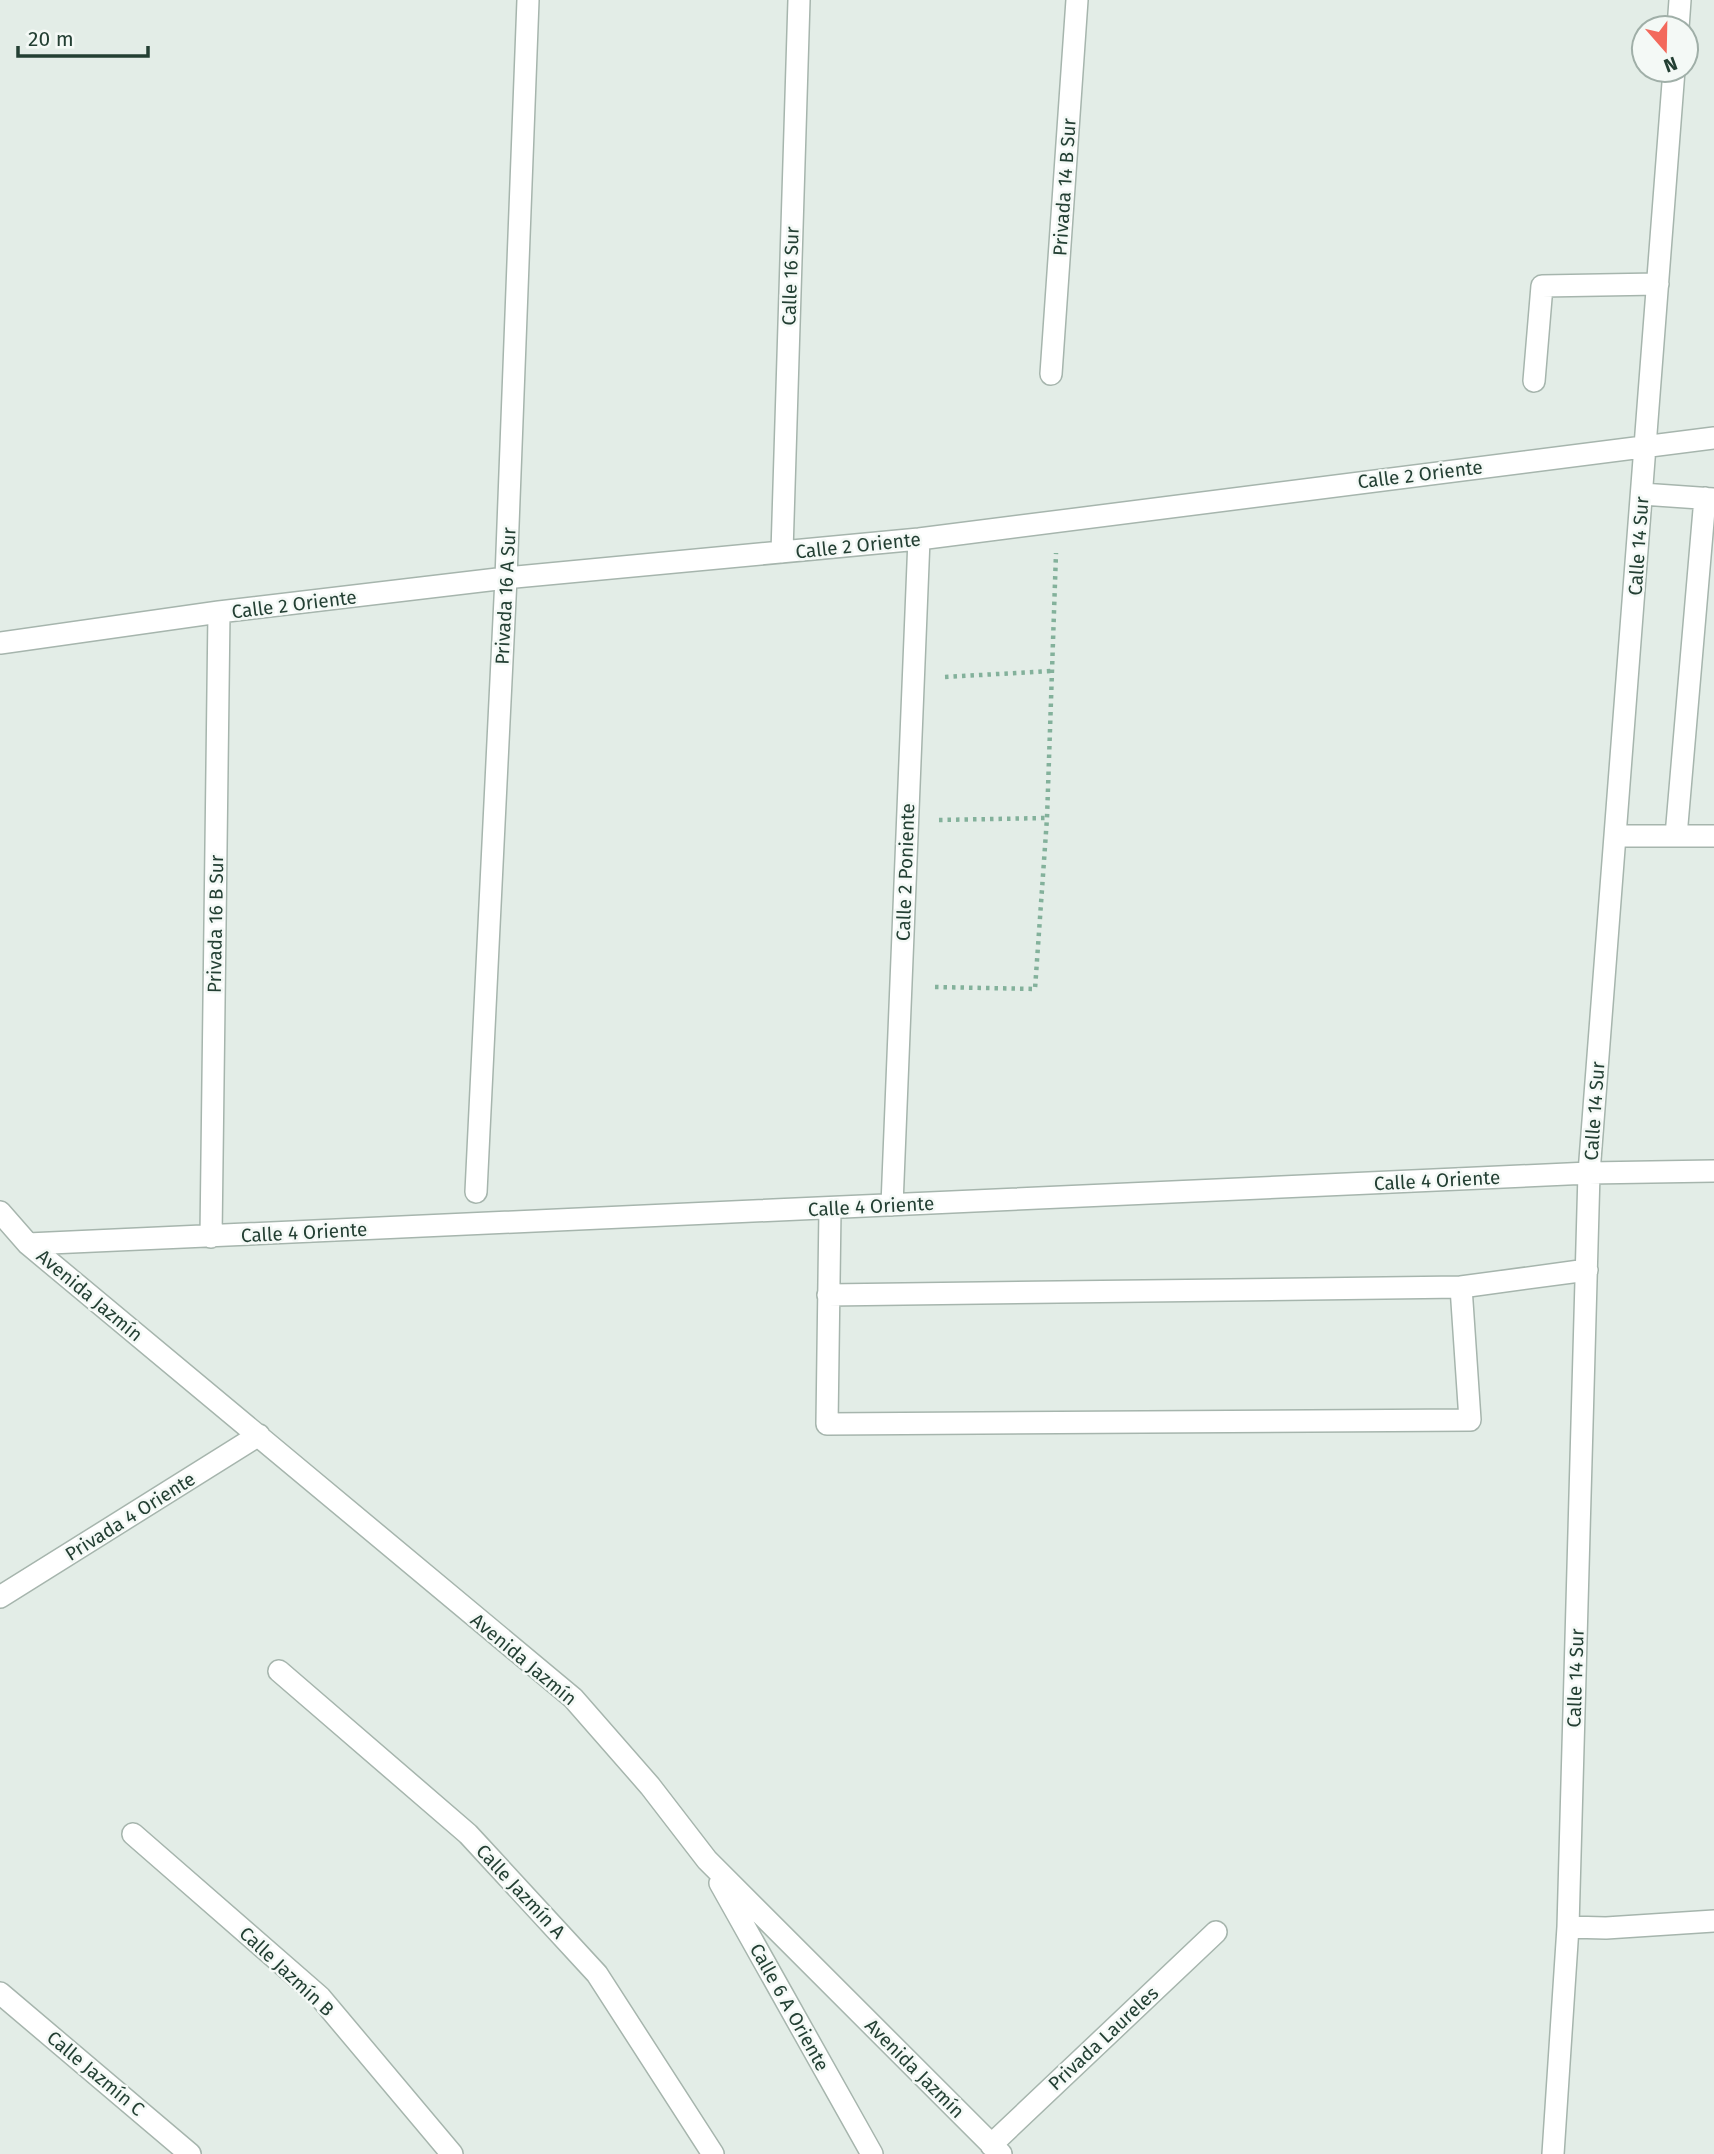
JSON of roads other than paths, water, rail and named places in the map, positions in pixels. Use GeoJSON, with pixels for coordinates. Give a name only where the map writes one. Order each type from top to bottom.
{"type":"FeatureCollection","features":[{"type":"Feature","properties":{"kind":"street","name":"Privada 16 A Sur"},"geometry":{"type":"LineString","coordinates":[[476,1192],[506,578],[528,0]]}},
{"type":"Feature","properties":{"kind":"street","name":"Calle 16 Sur"},"geometry":{"type":"LineString","coordinates":[[782,552],[799,0]]}},
{"type":"Feature","properties":{"kind":"street","name":"Privada 14 B Sur"},"geometry":{"type":"LineString","coordinates":[[1051,374],[1077,0]]}},
{"type":"Feature","properties":{"kind":"street","name":"Calle 14 Sur"},"geometry":{"type":"LineString","coordinates":[[1553,2154],[1568,1927],[1589,1173],[1673,84]]}},
{"type":"Feature","properties":{"kind":"street"},"geometry":{"type":"LineString","coordinates":[[1534,380],[1542,286],[1658,284]]}},
{"type":"Feature","properties":{"kind":"street","name":"Calle 2 Oriente"},"geometry":{"type":"LineString","coordinates":[[0,643],[219,612],[506,578],[919,539],[1714,438]]}},
{"type":"Feature","properties":{"kind":"street"},"geometry":{"type":"LineString","coordinates":[[1642,494],[1709,499],[1676,836]]}},
{"type":"Feature","properties":{"kind":"street","name":"Calle 2 Poniente"},"geometry":{"type":"LineString","coordinates":[[892,1205],[919,539]]}},
{"type":"Feature","properties":{"kind":"street","name":"Privada 16 B Sur"},"geometry":{"type":"LineString","coordinates":[[211,1237],[219,612]]}},
{"type":"Feature","properties":{"kind":"street"},"geometry":{"type":"LineString","coordinates":[[1616,836],[1714,836]]}},
{"type":"Feature","properties":{"kind":"street","name":"Calle 4 Oriente"},"geometry":{"type":"LineString","coordinates":[[28,1244],[1589,1173],[1714,1171]]}},
{"type":"Feature","properties":{"kind":"street"},"geometry":{"type":"LineString","coordinates":[[831,1209],[827,1424],[1470,1420],[1461,1287]]}},
{"type":"Feature","properties":{"kind":"street","name":"Avenida Jazmín"},"geometry":{"type":"LineString","coordinates":[[0,1212],[28,1244],[573,1698],[650,1786],[707,1860],[996,2149]]}},
{"type":"Feature","properties":{"kind":"street"},"geometry":{"type":"LineString","coordinates":[[828,1294],[1461,1287],[1587,1270]]}},
{"type":"Feature","properties":{"kind":"street","name":"Privada 4 Oriente"},"geometry":{"type":"LineString","coordinates":[[0,1597],[259,1435]]}},
{"type":"Feature","properties":{"kind":"street","name":"Calle Jazmín A"},"geometry":{"type":"LineString","coordinates":[[279,1671],[468,1835],[597,1974],[713,2154]]}},
{"type":"Feature","properties":{"kind":"street","name":"Calle Jazmín B"},"geometry":{"type":"LineString","coordinates":[[133,1834],[320,1997],[452,2154]]}},
{"type":"Feature","properties":{"kind":"street","name":"Calle 6 A Oriente"},"geometry":{"type":"LineString","coordinates":[[707,1860],[872,2154]]}},
{"type":"Feature","properties":{"kind":"street"},"geometry":{"type":"LineString","coordinates":[[1568,1927],[1606,1928],[1714,1921]]}},
{"type":"Feature","properties":{"kind":"street","name":"Privada Laureles"},"geometry":{"type":"LineString","coordinates":[[996,2149],[1216,1932]]}},
{"type":"Feature","properties":{"kind":"street","name":"Calle Jazmín C"},"geometry":{"type":"LineString","coordinates":[[0,1993],[190,2154]]}}]}
